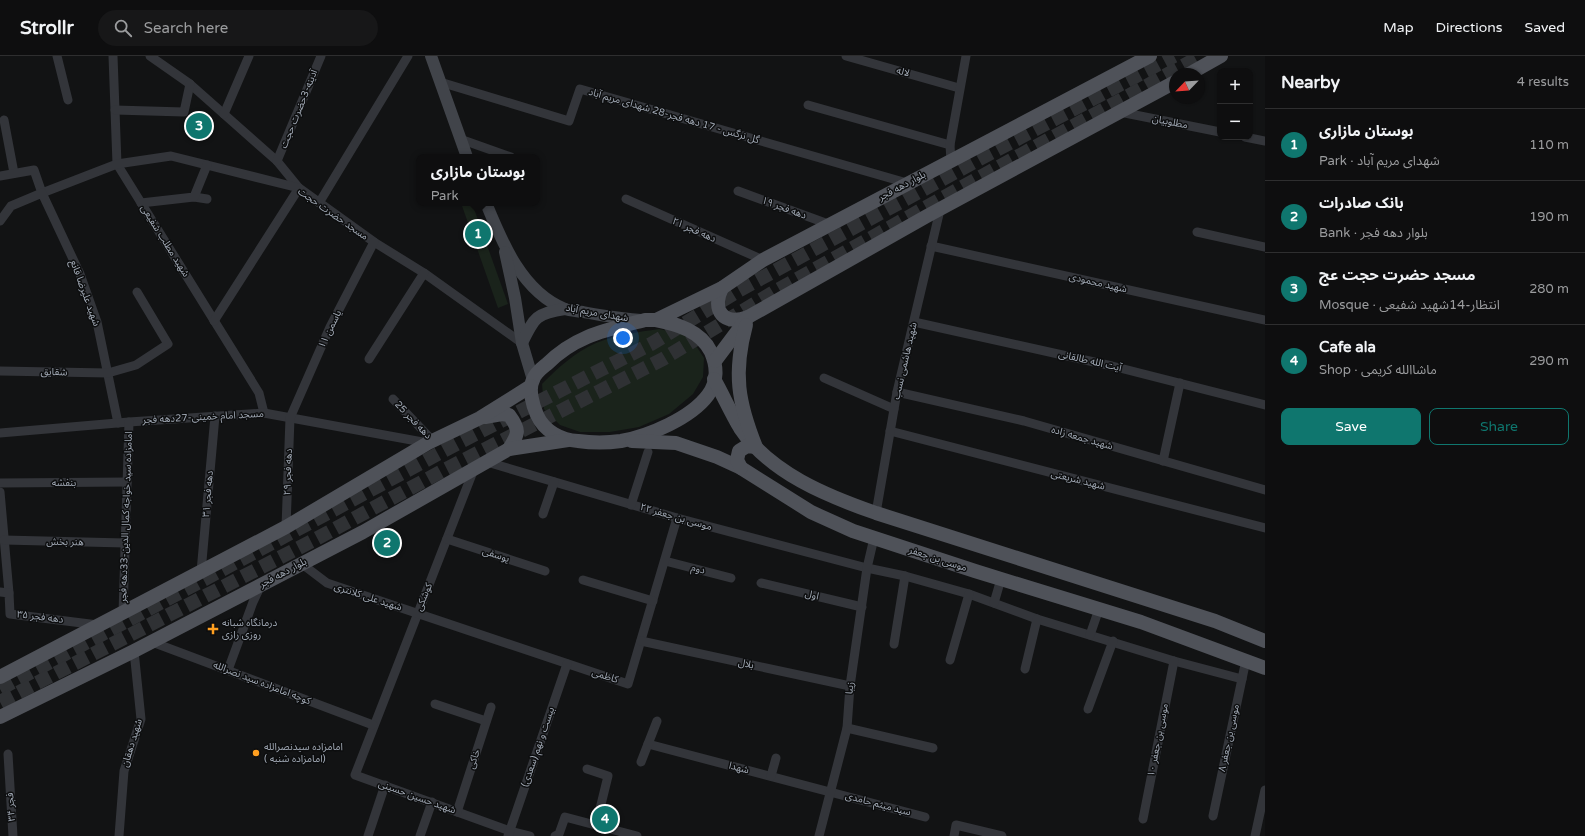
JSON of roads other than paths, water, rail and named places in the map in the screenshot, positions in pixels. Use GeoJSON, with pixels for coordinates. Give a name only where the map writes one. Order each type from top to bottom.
{"type":"FeatureCollection","features":[{"type":"Feature","properties":{"kind":"main road"},"geometry":{"type":"LineString","coordinates":[[431,56],[466,154]]}},
{"type":"Feature","properties":{"kind":"main road","name":"بلوار دهه فجر"},"geometry":{"type":"LineString","coordinates":[[532,383],[552,359],[565,348],[581,338],[650,320],[722,288],[763,260],[1150,56]]}},
{"type":"Feature","properties":{"kind":"main road"},"geometry":{"type":"LineString","coordinates":[[1200,68],[1221,56]]}},
{"type":"Feature","properties":{"kind":"main road"},"geometry":{"type":"LineString","coordinates":[[722,288],[717,298],[718,310],[726,318],[737,321],[748,317],[1169,85]]}},
{"type":"Feature","properties":{"kind":"main road","name":"شهدای مریم آباد"},"geometry":{"type":"LineString","coordinates":[[487,206],[502,243],[527,282],[540,294],[565,309],[596,315],[650,320]]}},
{"type":"Feature","properties":{"kind":"main road"},"geometry":{"type":"LineString","coordinates":[[502,243],[532,383],[532,400],[542,424],[556,435],[568,440],[588,442],[620,441],[665,426],[692,410],[709,394],[716,370],[715,361],[708,345],[695,333],[672,323],[650,320]]}},
{"type":"Feature","properties":{"kind":"main road"},"geometry":{"type":"LineString","coordinates":[[522,342],[531,324],[539,316],[549,311],[565,309]]}},
{"type":"Feature","properties":{"kind":"main road"},"geometry":{"type":"LineString","coordinates":[[715,361],[748,317]]}},
{"type":"Feature","properties":{"kind":"main road"},"geometry":{"type":"LineString","coordinates":[[748,317],[741,343],[739,362],[739,394],[745,419],[756,447]]}},
{"type":"Feature","properties":{"kind":"main road"},"geometry":{"type":"LineString","coordinates":[[714,379],[740,428],[756,447],[769,459],[794,476],[838,499],[876,513],[1215,621],[1265,641]]}},
{"type":"Feature","properties":{"kind":"main road"},"geometry":{"type":"LineString","coordinates":[[0,677],[286,527],[430,442],[480,418],[532,383]]}},
{"type":"Feature","properties":{"kind":"main road"},"geometry":{"type":"LineString","coordinates":[[480,418],[502,414],[509,415],[517,425],[518,433],[509,449]]}},
{"type":"Feature","properties":{"kind":"main road","name":"بلوار دهه فجر"},"geometry":{"type":"LineString","coordinates":[[0,717],[152,642],[363,532],[509,449],[568,440]]}},
{"type":"Feature","properties":{"kind":"main road","name":"موسی بن جعفر"},"geometry":{"type":"LineString","coordinates":[[620,441],[676,443],[717,457],[741,468],[811,512],[853,531],[1141,622],[1265,668]]}},
{"type":"Feature","properties":{"kind":"main road"},"geometry":{"type":"LineString","coordinates":[[741,468],[737,460],[739,451],[747,446],[756,447]]}},
{"type":"Feature","properties":{"kind":"main road"},"geometry":{"type":"LineString","coordinates":[[1099,609],[1110,608],[1116,598],[1110,587]]}},
{"type":"Feature","properties":{"kind":"main road"},"geometry":{"type":"LineString","coordinates":[[1141,622],[1136,613],[1140,603],[1150,600]]}},
{"type":"Feature","properties":{"kind":"street"},"geometry":{"type":"LineString","coordinates":[[56,56],[68,100]]}},
{"type":"Feature","properties":{"kind":"street","name":"شهید مطلب شفیعی"},"geometry":{"type":"LineString","coordinates":[[113,56],[117,164],[259,393],[264,413]]}},
{"type":"Feature","properties":{"kind":"street"},"geometry":{"type":"LineString","coordinates":[[150,56],[190,84],[224,114],[277,161],[299,188],[214,321]]}},
{"type":"Feature","properties":{"kind":"street"},"geometry":{"type":"LineString","coordinates":[[224,114],[249,56]]}},
{"type":"Feature","properties":{"kind":"street","name":"آدینه-3حضرت حجت"},"geometry":{"type":"LineString","coordinates":[[277,161],[321,56]]}},
{"type":"Feature","properties":{"kind":"street"},"geometry":{"type":"LineString","coordinates":[[319,203],[408,56]]}},
{"type":"Feature","properties":{"kind":"street","name":"لاله"},"geometry":{"type":"LineString","coordinates":[[846,56],[959,88]]}},
{"type":"Feature","properties":{"kind":"street"},"geometry":{"type":"LineString","coordinates":[[951,161],[950,146],[959,88],[966,56]]}},
{"type":"Feature","properties":{"kind":"street","name":"گل نرگس - 17 دهه فجر-28 شهدای مریم آباد"},"geometry":{"type":"LineString","coordinates":[[440,82],[569,121],[580,89],[907,183]]}},
{"type":"Feature","properties":{"kind":"street"},"geometry":{"type":"LineString","coordinates":[[115,110],[184,112],[190,84]]}},
{"type":"Feature","properties":{"kind":"street"},"geometry":{"type":"LineString","coordinates":[[808,105],[950,146]]}},
{"type":"Feature","properties":{"kind":"street","name":"مطلوبیان"},"geometry":{"type":"LineString","coordinates":[[1120,112],[1217,131]]}},
{"type":"Feature","properties":{"kind":"street"},"geometry":{"type":"LineString","coordinates":[[0,176],[14,174],[4,120]]}},
{"type":"Feature","properties":{"kind":"street"},"geometry":{"type":"LineString","coordinates":[[460,139],[502,154]]}},
{"type":"Feature","properties":{"kind":"street"},"geometry":{"type":"LineString","coordinates":[[1253,139],[1265,141]]}},
{"type":"Feature","properties":{"kind":"street","name":"مسجد حضرت حجت"},"geometry":{"type":"LineString","coordinates":[[0,221],[11,206],[117,164],[171,156],[299,188],[374,242],[424,273],[522,342]]}},
{"type":"Feature","properties":{"kind":"street"},"geometry":{"type":"LineString","coordinates":[[194,197],[207,165]]}},
{"type":"Feature","properties":{"kind":"street","name":"شهید علیرضا قانع"},"geometry":{"type":"LineString","coordinates":[[14,174],[34,170],[42,193],[80,274],[97,322],[118,423]]}},
{"type":"Feature","properties":{"kind":"street","name":"دهه فجر ۱۹"},"geometry":{"type":"LineString","coordinates":[[738,191],[831,225]]}},
{"type":"Feature","properties":{"kind":"street"},"geometry":{"type":"LineString","coordinates":[[141,203],[194,197],[207,199]]}},
{"type":"Feature","properties":{"kind":"street","name":"دهه فجر ۲۱"},"geometry":{"type":"LineString","coordinates":[[626,199],[763,260]]}},
{"type":"Feature","properties":{"kind":"street","name":"شهید هاشمی نسب"},"geometry":{"type":"LineString","coordinates":[[876,513],[897,392],[940,210]]}},
{"type":"Feature","properties":{"kind":"street"},"geometry":{"type":"LineString","coordinates":[[1197,232],[1265,247]]}},
{"type":"Feature","properties":{"kind":"street","name":"یاسمن ۱۱"},"geometry":{"type":"LineString","coordinates":[[290,418],[330,327],[374,242]]}},
{"type":"Feature","properties":{"kind":"street","name":"شهید محمودی"},"geometry":{"type":"LineString","coordinates":[[931,246],[1265,320]]}},
{"type":"Feature","properties":{"kind":"street"},"geometry":{"type":"LineString","coordinates":[[369,359],[424,273]]}},
{"type":"Feature","properties":{"kind":"street","name":"شقایق"},"geometry":{"type":"LineString","coordinates":[[0,371],[108,374],[136,365],[168,344],[137,292]]}},
{"type":"Feature","properties":{"kind":"street","name":"آیت الله طالقانی"},"geometry":{"type":"LineString","coordinates":[[914,322],[1112,366],[1265,405]]}},
{"type":"Feature","properties":{"kind":"street"},"geometry":{"type":"LineString","coordinates":[[824,378],[894,409]]}},
{"type":"Feature","properties":{"kind":"street"},"geometry":{"type":"LineString","coordinates":[[1163,461],[1180,383]]}},
{"type":"Feature","properties":{"kind":"street","name":"شهید جمعه زاده"},"geometry":{"type":"LineString","coordinates":[[897,392],[1024,421],[1265,490]]}},
{"type":"Feature","properties":{"kind":"street","name":"دهه فجر 25"},"geometry":{"type":"LineString","coordinates":[[392,399],[430,442]]}},
{"type":"Feature","properties":{"kind":"street","name":"مسجد امام خمینی-27دهه فجر"},"geometry":{"type":"LineString","coordinates":[[0,433],[129,422],[264,413],[430,442]]}},
{"type":"Feature","properties":{"kind":"street","name":"دهه فجر ۳۱"},"geometry":{"type":"LineString","coordinates":[[201,572],[215,416]]}},
{"type":"Feature","properties":{"kind":"street","name":"دهه فجر ۲۹"},"geometry":{"type":"LineString","coordinates":[[286,527],[290,418]]}},
{"type":"Feature","properties":{"kind":"street","name":"امامزاده سید خواجه کمال الدین-33دهه فجر"},"geometry":{"type":"LineString","coordinates":[[123,613],[129,422]]}},
{"type":"Feature","properties":{"kind":"street","name":"شهید شریعتی"},"geometry":{"type":"LineString","coordinates":[[890,431],[1265,528]]}},
{"type":"Feature","properties":{"kind":"street"},"geometry":{"type":"LineString","coordinates":[[631,505],[648,452]]}},
{"type":"Feature","properties":{"kind":"street","name":"موسی بن جعفر ۲۲"},"geometry":{"type":"LineString","coordinates":[[486,462],[677,518],[867,568],[905,576],[968,594],[1037,619],[1174,661],[1242,679]]}},
{"type":"Feature","properties":{"kind":"street","name":"کوشکی"},"geometry":{"type":"LineString","coordinates":[[373,725],[474,469]]}},
{"type":"Feature","properties":{"kind":"street","name":"بنفشه"},"geometry":{"type":"LineString","coordinates":[[0,483],[127,482]]}},
{"type":"Feature","properties":{"kind":"street"},"geometry":{"type":"LineString","coordinates":[[543,514],[554,482]]}},
{"type":"Feature","properties":{"kind":"street"},"geometry":{"type":"LineString","coordinates":[[0,492],[4,540],[4,592]]}},
{"type":"Feature","properties":{"kind":"street","name":"کاظمی"},"geometry":{"type":"LineString","coordinates":[[417,613],[628,684],[677,518]]}},
{"type":"Feature","properties":{"kind":"street","name":"زیبا"},"geometry":{"type":"LineString","coordinates":[[819,836],[847,728],[850,686],[867,568],[874,538]]}},
{"type":"Feature","properties":{"kind":"street","name":"یوسفی"},"geometry":{"type":"LineString","coordinates":[[447,539],[545,572]]}},
{"type":"Feature","properties":{"kind":"street","name":"هنر بخش"},"geometry":{"type":"LineString","coordinates":[[4,540],[125,543]]}},
{"type":"Feature","properties":{"kind":"street","name":"دوم"},"geometry":{"type":"LineString","coordinates":[[665,561],[731,578]]}},
{"type":"Feature","properties":{"kind":"street","name":"شهید علی کلانتری"},"geometry":{"type":"LineString","coordinates":[[302,564],[327,584],[417,613]]}},
{"type":"Feature","properties":{"kind":"street"},"geometry":{"type":"LineString","coordinates":[[894,644],[905,576]]}},
{"type":"Feature","properties":{"kind":"street"},"geometry":{"type":"LineString","coordinates":[[994,603],[1001,579]]}},
{"type":"Feature","properties":{"kind":"street"},"geometry":{"type":"LineString","coordinates":[[583,580],[653,601]]}},
{"type":"Feature","properties":{"kind":"street","name":"اول"},"geometry":{"type":"LineString","coordinates":[[761,583],[862,607]]}},
{"type":"Feature","properties":{"kind":"street"},"geometry":{"type":"LineString","coordinates":[[228,670],[253,602],[261,585]]}},
{"type":"Feature","properties":{"kind":"street","name":"دهه فجر ۳۵"},"geometry":{"type":"LineString","coordinates":[[4,592],[10,614],[99,625]]}},
{"type":"Feature","properties":{"kind":"street"},"geometry":{"type":"LineString","coordinates":[[950,660],[968,594]]}},
{"type":"Feature","properties":{"kind":"street"},"geometry":{"type":"LineString","coordinates":[[1090,634],[1099,609]]}},
{"type":"Feature","properties":{"kind":"street"},"geometry":{"type":"LineString","coordinates":[[1025,669],[1037,619]]}},
{"type":"Feature","properties":{"kind":"street","name":"بلال"},"geometry":{"type":"LineString","coordinates":[[641,641],[850,686]]}},
{"type":"Feature","properties":{"kind":"street"},"geometry":{"type":"LineString","coordinates":[[1088,709],[1112,641]]}},
{"type":"Feature","properties":{"kind":"street","name":"کوچه امامزاده سید نصرالله"},"geometry":{"type":"LineString","coordinates":[[152,642],[373,725]]}},
{"type":"Feature","properties":{"kind":"street","name":"شهید دهقان"},"geometry":{"type":"LineString","coordinates":[[119,836],[124,771],[141,719],[134,651]]}},
{"type":"Feature","properties":{"kind":"street","name":"موسی بن جعفر ۸"},"geometry":{"type":"LineString","coordinates":[[1213,816],[1246,660]]}},
{"type":"Feature","properties":{"kind":"street","name":"موسی بن جعفر ۱۰"},"geometry":{"type":"LineString","coordinates":[[1143,819],[1174,661]]}},
{"type":"Feature","properties":{"kind":"street","name":"بیست و نهم (سعدی)"},"geometry":{"type":"LineString","coordinates":[[509,833],[567,664]]}},
{"type":"Feature","properties":{"kind":"street"},"geometry":{"type":"LineString","coordinates":[[435,704],[486,721]]}},
{"type":"Feature","properties":{"kind":"street","name":"خاکی"},"geometry":{"type":"LineString","coordinates":[[457,812],[491,707]]}},
{"type":"Feature","properties":{"kind":"street"},"geometry":{"type":"LineString","coordinates":[[641,762],[657,721]]}},
{"type":"Feature","properties":{"kind":"street","name":"شهید حسین حسینی"},"geometry":{"type":"LineString","coordinates":[[373,725],[355,775],[432,802],[509,833],[530,836]]}},
{"type":"Feature","properties":{"kind":"street"},"geometry":{"type":"LineString","coordinates":[[847,728],[933,748]]}},
{"type":"Feature","properties":{"kind":"street","name":"شهدا"},"geometry":{"type":"LineString","coordinates":[[648,744],[831,792]]}},
{"type":"Feature","properties":{"kind":"street","name":"فجر ۳۴"},"geometry":{"type":"LineString","coordinates":[[8,754],[13,836]]}},
{"type":"Feature","properties":{"kind":"street"},"geometry":{"type":"LineString","coordinates":[[771,776],[776,758]]}},
{"type":"Feature","properties":{"kind":"street"},"geometry":{"type":"LineString","coordinates":[[587,769],[608,776],[596,825]]}},
{"type":"Feature","properties":{"kind":"street"},"geometry":{"type":"LineString","coordinates":[[368,836],[385,785]]}},
{"type":"Feature","properties":{"kind":"street"},"geometry":{"type":"LineString","coordinates":[[1255,836],[1263,812],[1265,790]]}},
{"type":"Feature","properties":{"kind":"street","name":"سید میثم حامدی"},"geometry":{"type":"LineString","coordinates":[[831,792],[925,818]]}},
{"type":"Feature","properties":{"kind":"street"},"geometry":{"type":"LineString","coordinates":[[420,836],[432,802]]}},
{"type":"Feature","properties":{"kind":"street"},"geometry":{"type":"LineString","coordinates":[[555,836],[559,834],[565,817],[637,836]]}},
{"type":"Feature","properties":{"kind":"street"},"geometry":{"type":"LineString","coordinates":[[954,836],[956,825],[1002,836]]}},
{"type":"Feature","properties":{"kind":"tunnel"},"geometry":{"type":"LineString","coordinates":[[0,689],[462,441],[651,344],[738,291],[985,156],[1174,56]]}},
{"type":"Feature","properties":{"kind":"tunnel"},"geometry":{"type":"LineString","coordinates":[[0,702],[314,540],[446,469],[663,359],[774,292],[1201,56]]}},
{"type":"Feature","properties":{"kind":"place","name":"مسجد حضرت حجت عج"},"geometry":{"type":"Point","coordinates":[199,126]}},
{"type":"Feature","properties":{"kind":"place","name":"بوستان مازاری"},"geometry":{"type":"Point","coordinates":[478,234]}},
{"type":"Feature","properties":{"kind":"place","name":"بانک صادرات"},"geometry":{"type":"Point","coordinates":[387,543]}},
{"type":"Feature","properties":{"kind":"place","name":"درمانگاه شبانه روزی رازی"},"geometry":{"type":"Point","coordinates":[213,629]}},
{"type":"Feature","properties":{"kind":"place","name":"امامزاده سیدنصرالله ( امامزاده شنبه)"},"geometry":{"type":"Point","coordinates":[256,753]}},
{"type":"Feature","properties":{"kind":"place","name":"Cafe ala"},"geometry":{"type":"Point","coordinates":[605,819]}}]}
